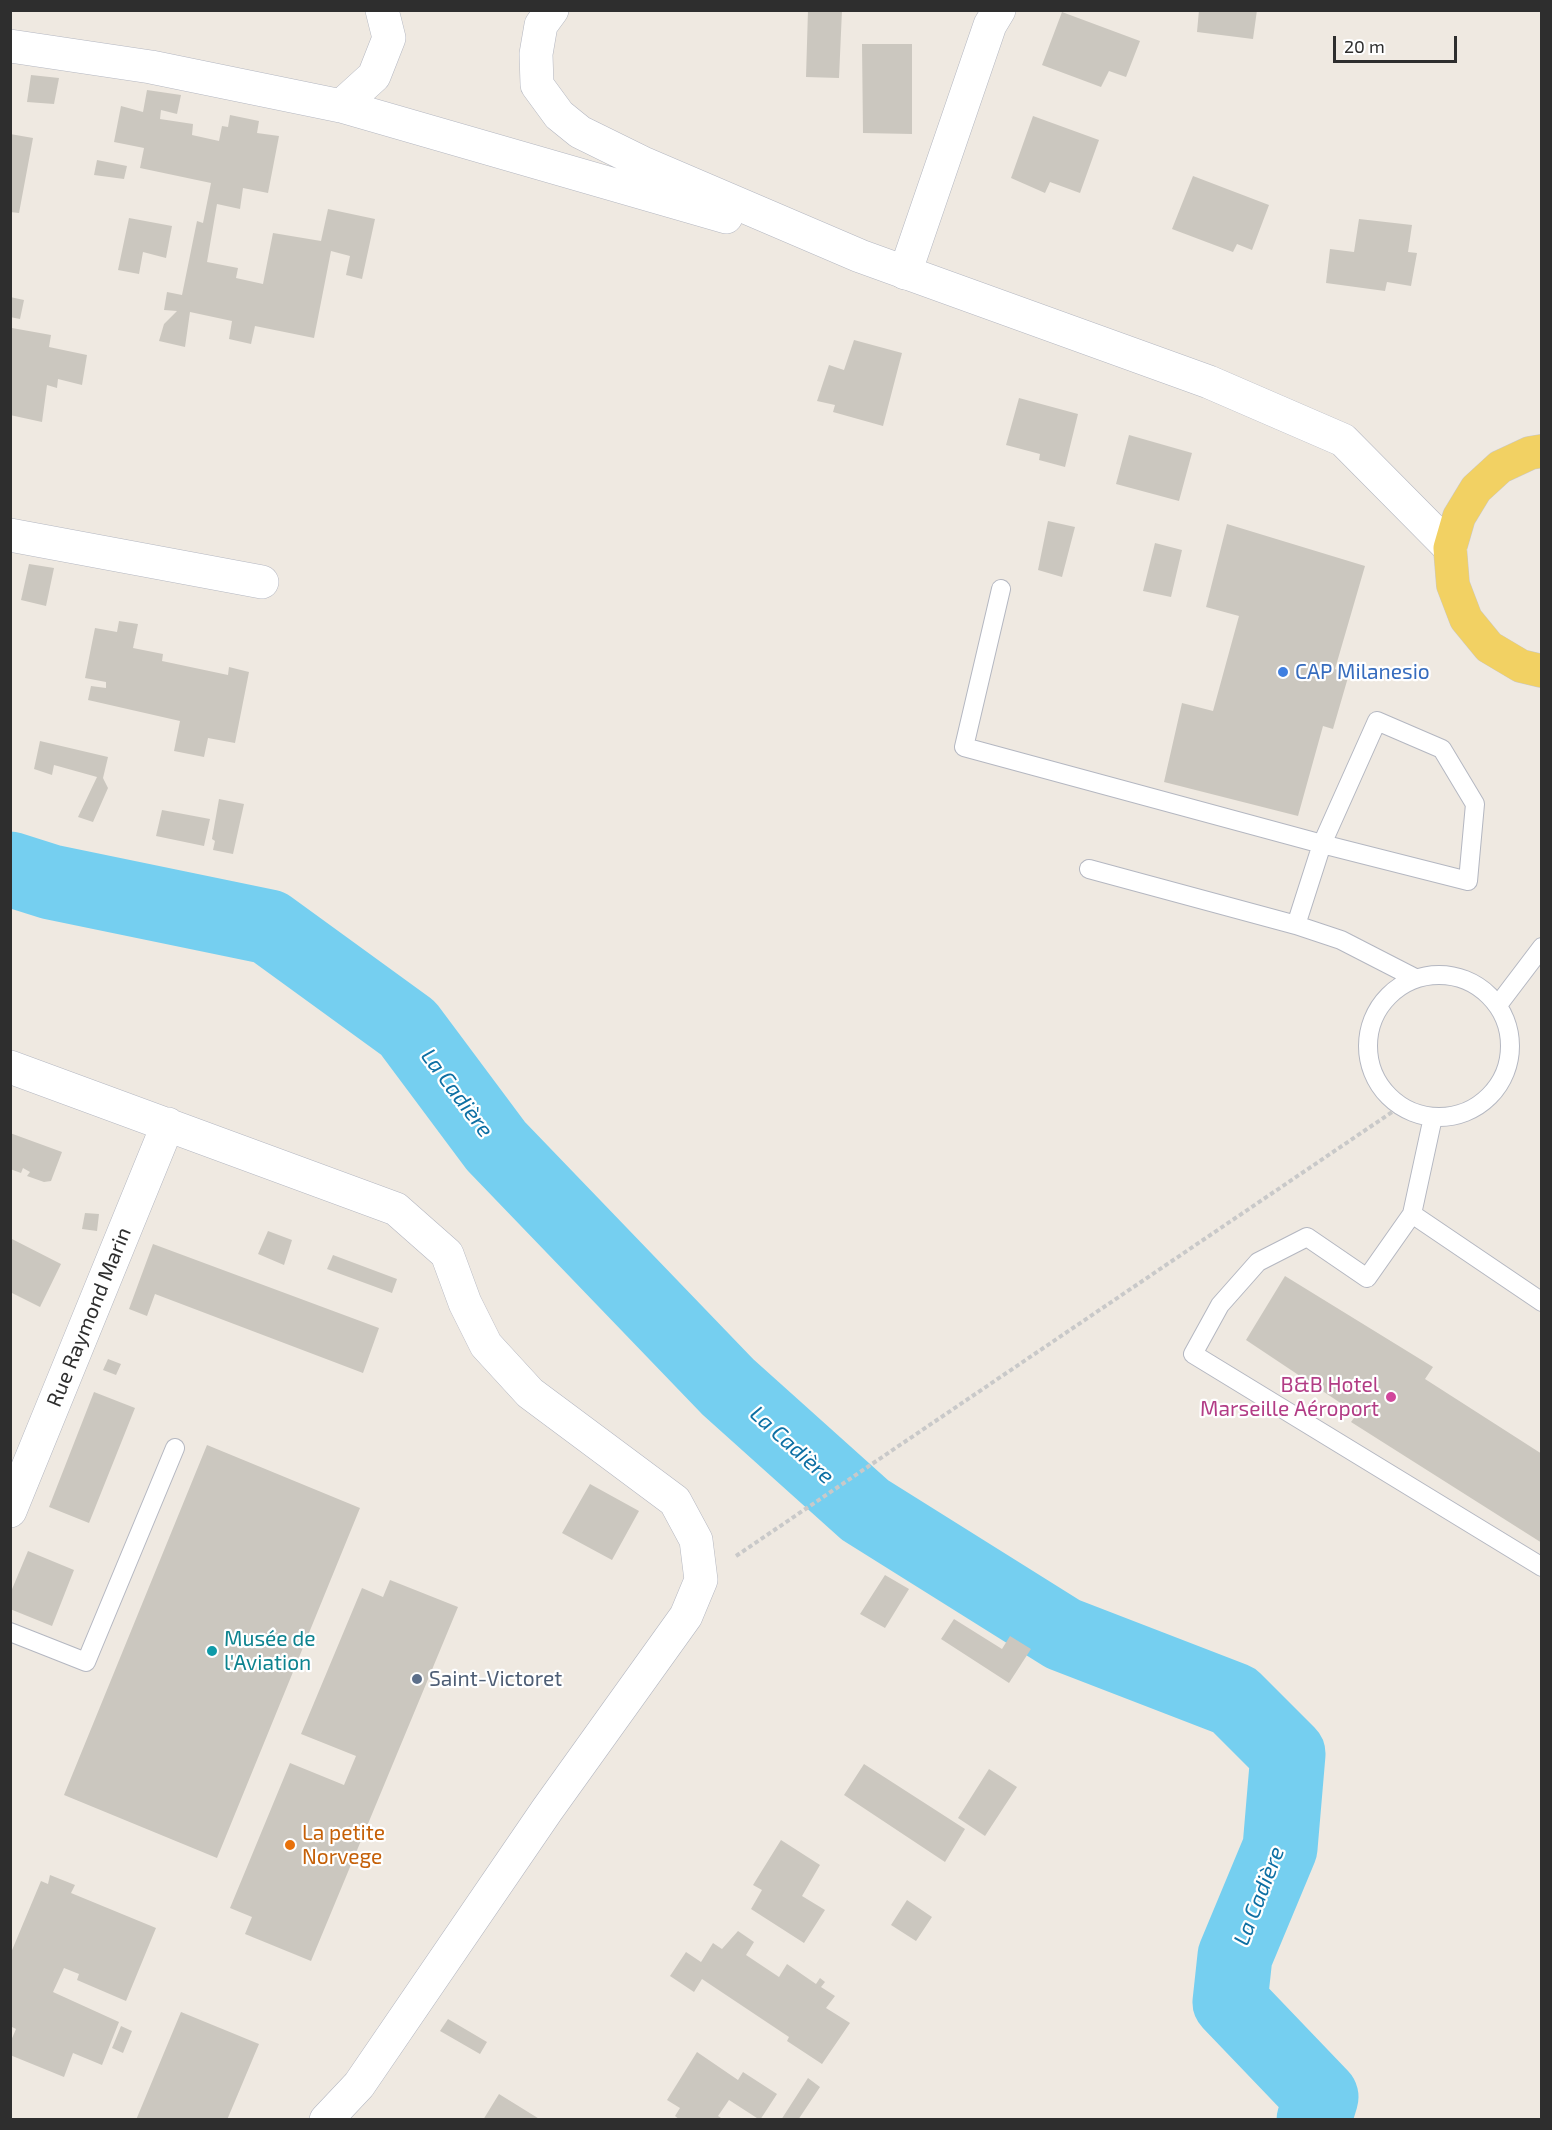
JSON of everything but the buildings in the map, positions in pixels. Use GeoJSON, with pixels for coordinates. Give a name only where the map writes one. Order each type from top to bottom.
{"type":"FeatureCollection","features":[{"type":"Feature","properties":{"kind":"main road"},"geometry":{"type":"LineString","coordinates":[[1539,673],[1521,666],[1489,647],[1466,619],[1453,585],[1450,548],[1459,517],[1476,489],[1500,467],[1530,453],[1542,451]]}},
{"type":"Feature","properties":{"kind":"street"},"geometry":{"type":"LineString","coordinates":[[341,106],[374,76],[389,38],[382,10]]}},
{"type":"Feature","properties":{"kind":"street"},"geometry":{"type":"LineString","coordinates":[[552,10],[541,25],[536,54],[537,85],[559,115],[580,132],[645,164],[860,256],[1209,382],[1343,440],[1450,548]]}},
{"type":"Feature","properties":{"kind":"street"},"geometry":{"type":"LineString","coordinates":[[905,273],[990,25],[999,10]]}},
{"type":"Feature","properties":{"kind":"street"},"geometry":{"type":"LineString","coordinates":[[10,46],[151,67],[341,106],[860,256]]}},
{"type":"Feature","properties":{"kind":"street"},"geometry":{"type":"LineString","coordinates":[[10,536],[262,582]]}},
{"type":"Feature","properties":{"kind":"street"},"geometry":{"type":"LineString","coordinates":[[10,1067],[396,1209],[447,1254],[465,1303],[486,1345],[530,1393],[675,1501],[696,1540],[701,1580],[686,1616],[547,1810],[359,2085],[326,2120]]}},
{"type":"Feature","properties":{"kind":"street","name":"Rue Raymond Marin"},"geometry":{"type":"LineString","coordinates":[[10,1511],[168,1124]]}},
{"type":"Feature","properties":{"kind":"lane"},"geometry":{"type":"LineString","coordinates":[[1001,589],[964,747],[1322,844],[1468,881],[1475,804],[1442,749],[1377,720],[1322,844],[1296,925]]}},
{"type":"Feature","properties":{"kind":"lane"},"geometry":{"type":"LineString","coordinates":[[1089,869],[1296,925],[1341,940],[1415,978]]}},
{"type":"Feature","properties":{"kind":"lane"},"geometry":{"type":"LineString","coordinates":[[1498,1005],[1542,947]]}},
{"type":"Feature","properties":{"kind":"lane"},"geometry":{"type":"LineString","coordinates":[[1439,974],[1462,978],[1482,989],[1498,1005],[1508,1026],[1511,1049],[1506,1072],[1495,1091],[1477,1107],[1456,1116],[1433,1117],[1411,1112],[1390,1099],[1375,1079],[1367,1056],[1368,1031],[1377,1009],[1393,990],[1415,978],[1439,974]]}},
{"type":"Feature","properties":{"kind":"lane"},"geometry":{"type":"LineString","coordinates":[[1433,1117],[1412,1214],[1367,1278],[1307,1237],[1258,1263],[1220,1305],[1192,1354],[1542,1567]]}},
{"type":"Feature","properties":{"kind":"lane"},"geometry":{"type":"LineString","coordinates":[[1412,1214],[1542,1302]]}},
{"type":"Feature","properties":{"kind":"lane"},"geometry":{"type":"LineString","coordinates":[[10,1632],[86,1662],[175,1448]]}},
{"type":"Feature","properties":{"kind":"path"},"geometry":{"type":"LineString","coordinates":[[701,1580],[1401,1106]]}},
{"type":"Feature","properties":{"kind":"waterway","name":"La Cadière"},"geometry":{"type":"LineString","coordinates":[[10,869],[51,882],[269,927],[408,1028],[496,1146],[728,1387],[865,1510],[1063,1634],[1234,1700],[1288,1754],[1280,1848],[1235,1956],[1230,2002],[1321,2097],[1314,2120]]}},
{"type":"Feature","properties":{"kind":"place","name":"CAP Milanesio"},"geometry":{"type":"Point","coordinates":[1283,672]}},
{"type":"Feature","properties":{"kind":"place","name":"B&B Hotel Marseille Aéroport"},"geometry":{"type":"Point","coordinates":[1391,1397]}},
{"type":"Feature","properties":{"kind":"place","name":"Musée de l'Aviation"},"geometry":{"type":"Point","coordinates":[212,1651]}},
{"type":"Feature","properties":{"kind":"place","name":"Saint-Victoret"},"geometry":{"type":"Point","coordinates":[417,1679]}},
{"type":"Feature","properties":{"kind":"place","name":"La petite Norvege"},"geometry":{"type":"Point","coordinates":[290,1845]}}]}
